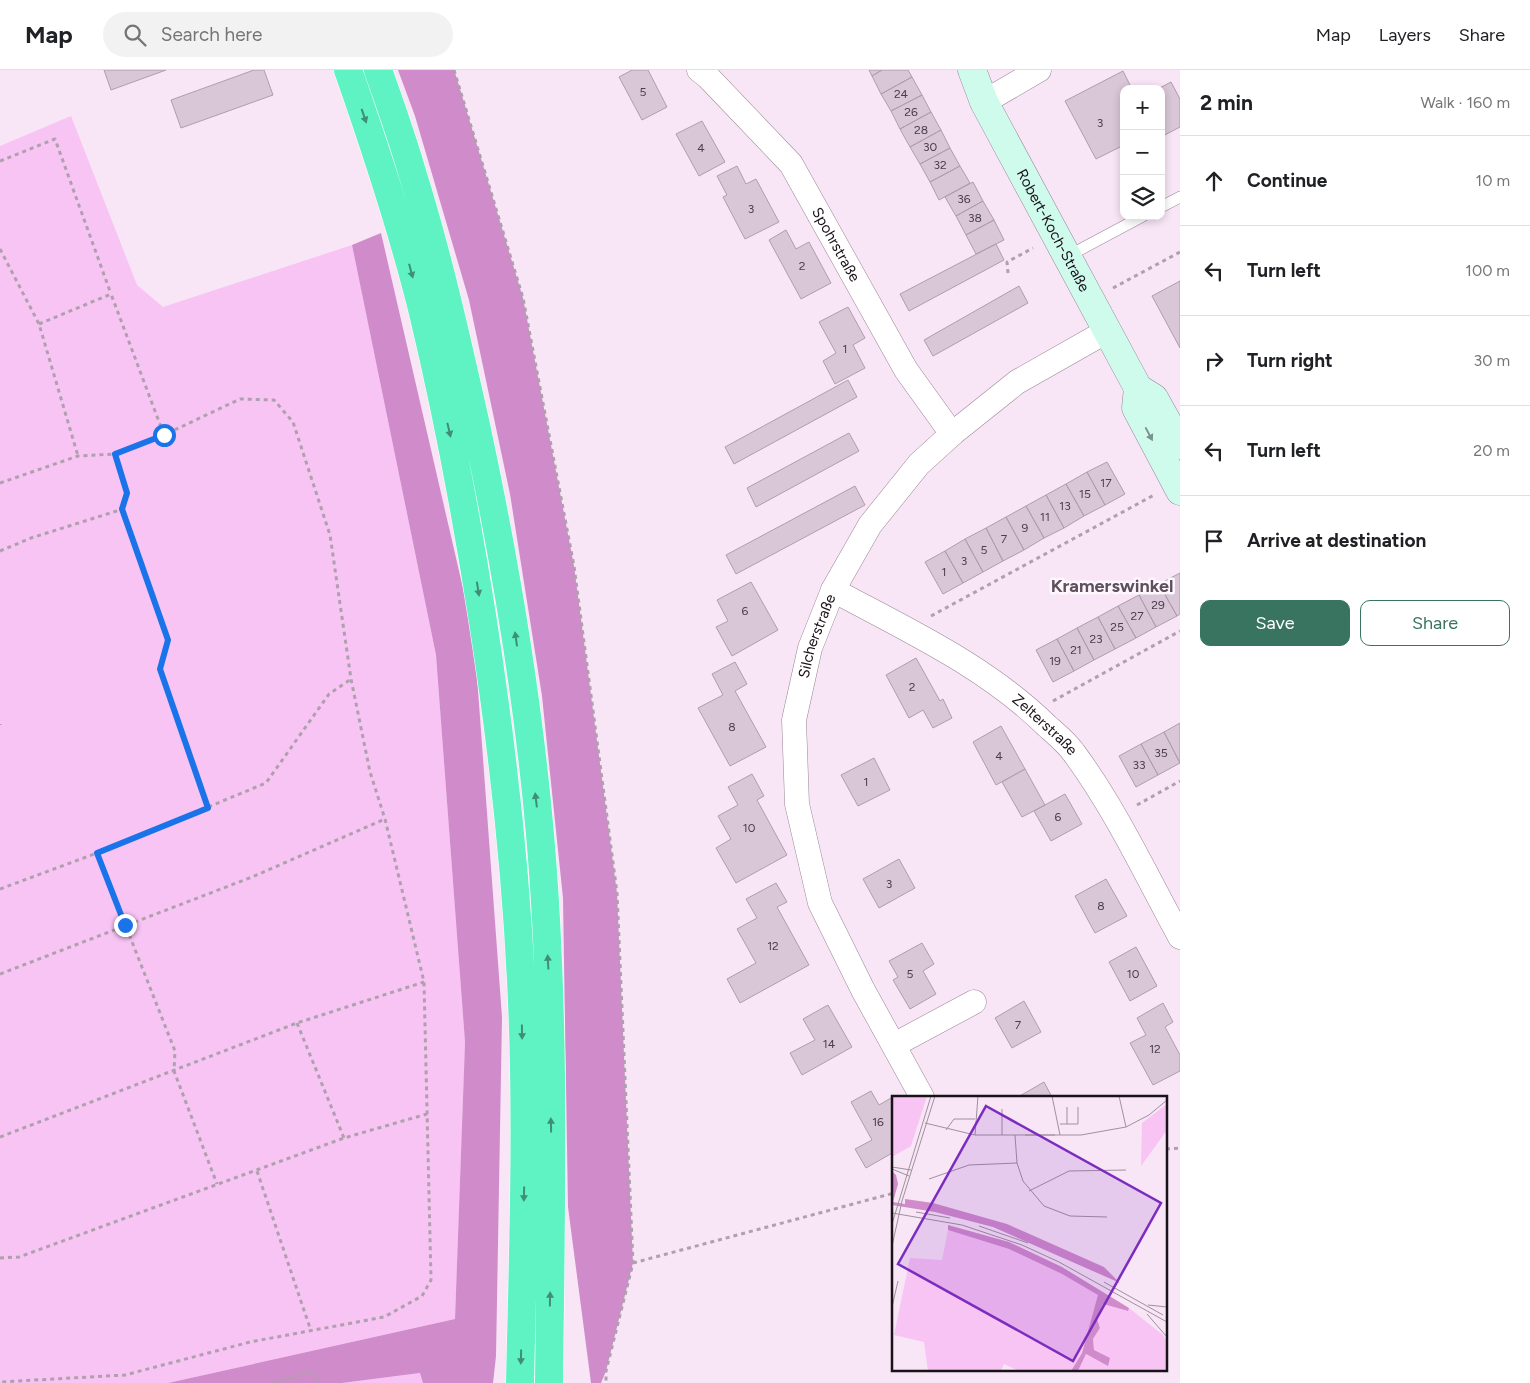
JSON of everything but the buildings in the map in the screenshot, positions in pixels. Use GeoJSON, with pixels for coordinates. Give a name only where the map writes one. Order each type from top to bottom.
{"type":"FeatureCollection","features":[{"type":"Feature","properties":{"kind":"highway"},"geometry":{"type":"LineString","coordinates":[[348,70],[398,224],[424,320],[451,439],[498,718],[512,837],[521,983],[525,1174],[520,1383]]}},
{"type":"Feature","properties":{"kind":"highway"},"geometry":{"type":"LineString","coordinates":[[378,70],[412,171],[454,323],[493,505],[513,616],[525,704],[540,834],[549,980],[552,1174],[549,1383]]}},
{"type":"Feature","properties":{"kind":"street","name":"Spohrstraße"},"geometry":{"type":"LineString","coordinates":[[699,70],[708,77],[791,164],[906,370],[952,434]]}},
{"type":"Feature","properties":{"kind":"street","name":"Robert-Koch-Straße"},"geometry":{"type":"LineString","coordinates":[[972,70],[984,102],[1138,388],[1154,398],[1180,445]]}},
{"type":"Feature","properties":{"kind":"street"},"geometry":{"type":"LineString","coordinates":[[984,102],[1039,70]]}},
{"type":"Feature","properties":{"kind":"street","name":"Silcherstraße"},"geometry":{"type":"LineString","coordinates":[[921,1096],[864,990],[820,903],[797,804],[794,720],[810,648],[832,590],[870,525],[919,464],[952,434],[1016,382],[1107,331]]}},
{"type":"Feature","properties":{"kind":"street","name":"Robert-Koch-Straße"},"geometry":{"type":"LineString","coordinates":[[1138,388],[1136,408],[1178,487]]}},
{"type":"Feature","properties":{"kind":"street","name":"Zelterstraße"},"geometry":{"type":"LineString","coordinates":[[832,590],[982,672],[1033,712],[1073,751],[1116,816],[1180,937]]}},
{"type":"Feature","properties":{"kind":"street"},"geometry":{"type":"LineString","coordinates":[[894,1045],[974,1002]]}},
{"type":"Feature","properties":{"kind":"lane"},"geometry":{"type":"LineString","coordinates":[[1165,205],[1180,196]]}},
{"type":"Feature","properties":{"kind":"lane"},"geometry":{"type":"LineString","coordinates":[[1061,246],[1132,220]]}},
{"type":"Feature","properties":{"kind":"path"},"geometry":{"type":"LineString","coordinates":[[454,70],[523,298],[574,566],[617,893],[633,1263],[606,1371],[606,1383]]}},
{"type":"Feature","properties":{"kind":"path"},"geometry":{"type":"LineString","coordinates":[[0,162],[55,139],[164,435]]}},
{"type":"Feature","properties":{"kind":"path"},"geometry":{"type":"LineString","coordinates":[[1008,273],[1007,262],[1061,246]]}},
{"type":"Feature","properties":{"kind":"path"},"geometry":{"type":"LineString","coordinates":[[0,249],[38,324],[78,456]]}},
{"type":"Feature","properties":{"kind":"path"},"geometry":{"type":"LineString","coordinates":[[1091,300],[1180,252]]}},
{"type":"Feature","properties":{"kind":"path"},"geometry":{"type":"LineString","coordinates":[[38,324],[111,294]]}},
{"type":"Feature","properties":{"kind":"path"},"geometry":{"type":"LineString","coordinates":[[0,482],[78,456],[115,454],[164,435],[240,399],[274,400],[293,422],[330,535],[351,679],[370,772],[385,819],[424,982],[431,1280],[422,1296],[384,1317],[250,1342],[125,1375],[0,1382]]}},
{"type":"Feature","properties":{"kind":"path"},"geometry":{"type":"LineString","coordinates":[[115,454],[127,493],[122,509],[168,640],[160,669],[208,808]]}},
{"type":"Feature","properties":{"kind":"path"},"geometry":{"type":"LineString","coordinates":[[906,629],[1178,487]]}},
{"type":"Feature","properties":{"kind":"path"},"geometry":{"type":"LineString","coordinates":[[0,551],[31,538],[122,509]]}},
{"type":"Feature","properties":{"kind":"path"},"geometry":{"type":"LineString","coordinates":[[1033,712],[1180,631]]}},
{"type":"Feature","properties":{"kind":"path"},"geometry":{"type":"LineString","coordinates":[[0,890],[97,853],[266,783],[329,694],[351,679]]}},
{"type":"Feature","properties":{"kind":"path"},"geometry":{"type":"LineString","coordinates":[[1116,816],[1180,781]]}},
{"type":"Feature","properties":{"kind":"path"},"geometry":{"type":"LineString","coordinates":[[0,974],[252,876],[385,819]]}},
{"type":"Feature","properties":{"kind":"path"},"geometry":{"type":"LineString","coordinates":[[97,853],[175,1051],[174,1071],[217,1184]]}},
{"type":"Feature","properties":{"kind":"path"},"geometry":{"type":"LineString","coordinates":[[0,1137],[297,1023],[424,982]]}},
{"type":"Feature","properties":{"kind":"path"},"geometry":{"type":"LineString","coordinates":[[297,1023],[344,1138]]}},
{"type":"Feature","properties":{"kind":"path"},"geometry":{"type":"LineString","coordinates":[[0,1258],[19,1257],[344,1138],[427,1114]]}},
{"type":"Feature","properties":{"kind":"path"},"geometry":{"type":"LineString","coordinates":[[257,1171],[311,1331]]}},
{"type":"Feature","properties":{"kind":"path"},"geometry":{"type":"LineString","coordinates":[[633,1263],[892,1194]]}},
{"type":"Feature","properties":{"kind":"path"},"geometry":{"type":"LineString","coordinates":[[274,1383],[312,1371],[318,1383]]}},
{"type":"Feature","properties":{"kind":"shaded area"},"geometry":{"type":"Polygon","coordinates":[[[398,70],[454,70],[523,298],[574,566],[617,893],[633,1263],[606,1371],[601,1383],[591,1383],[568,1207],[563,898],[542,696],[510,494],[469,300],[415,116],[398,70]]]}},
{"type":"Feature","properties":{"kind":"shaded area"},"geometry":{"type":"Polygon","coordinates":[[[71,116],[137,285],[163,307],[352,245],[436,655],[465,1042],[455,1319],[168,1383],[0,1383],[0,146],[71,116]]]}},
{"type":"Feature","properties":{"kind":"shaded area"},"geometry":{"type":"Polygon","coordinates":[[[381,233],[474,636],[502,1017],[496,1356],[493,1383],[423,1383],[420,1373],[342,1383],[168,1383],[455,1319],[465,1042],[436,655],[352,245],[381,233]]]}},
{"type":"Feature","properties":{"kind":"shaded area"},"geometry":{"type":"Polygon","coordinates":[[[421,1373],[423,1383],[342,1383],[421,1373]]]}},
{"type":"Feature","properties":{"kind":"district","name":"Kramerswinkel"},"geometry":{"type":"Point","coordinates":[1112,586]}},
{"type":"Feature","properties":{"kind":"route"},"geometry":{"type":"LineString","coordinates":[[125,925],[97,853],[208,808],[160,669],[168,640],[122,509],[127,493],[115,454],[164,435]]}}]}
